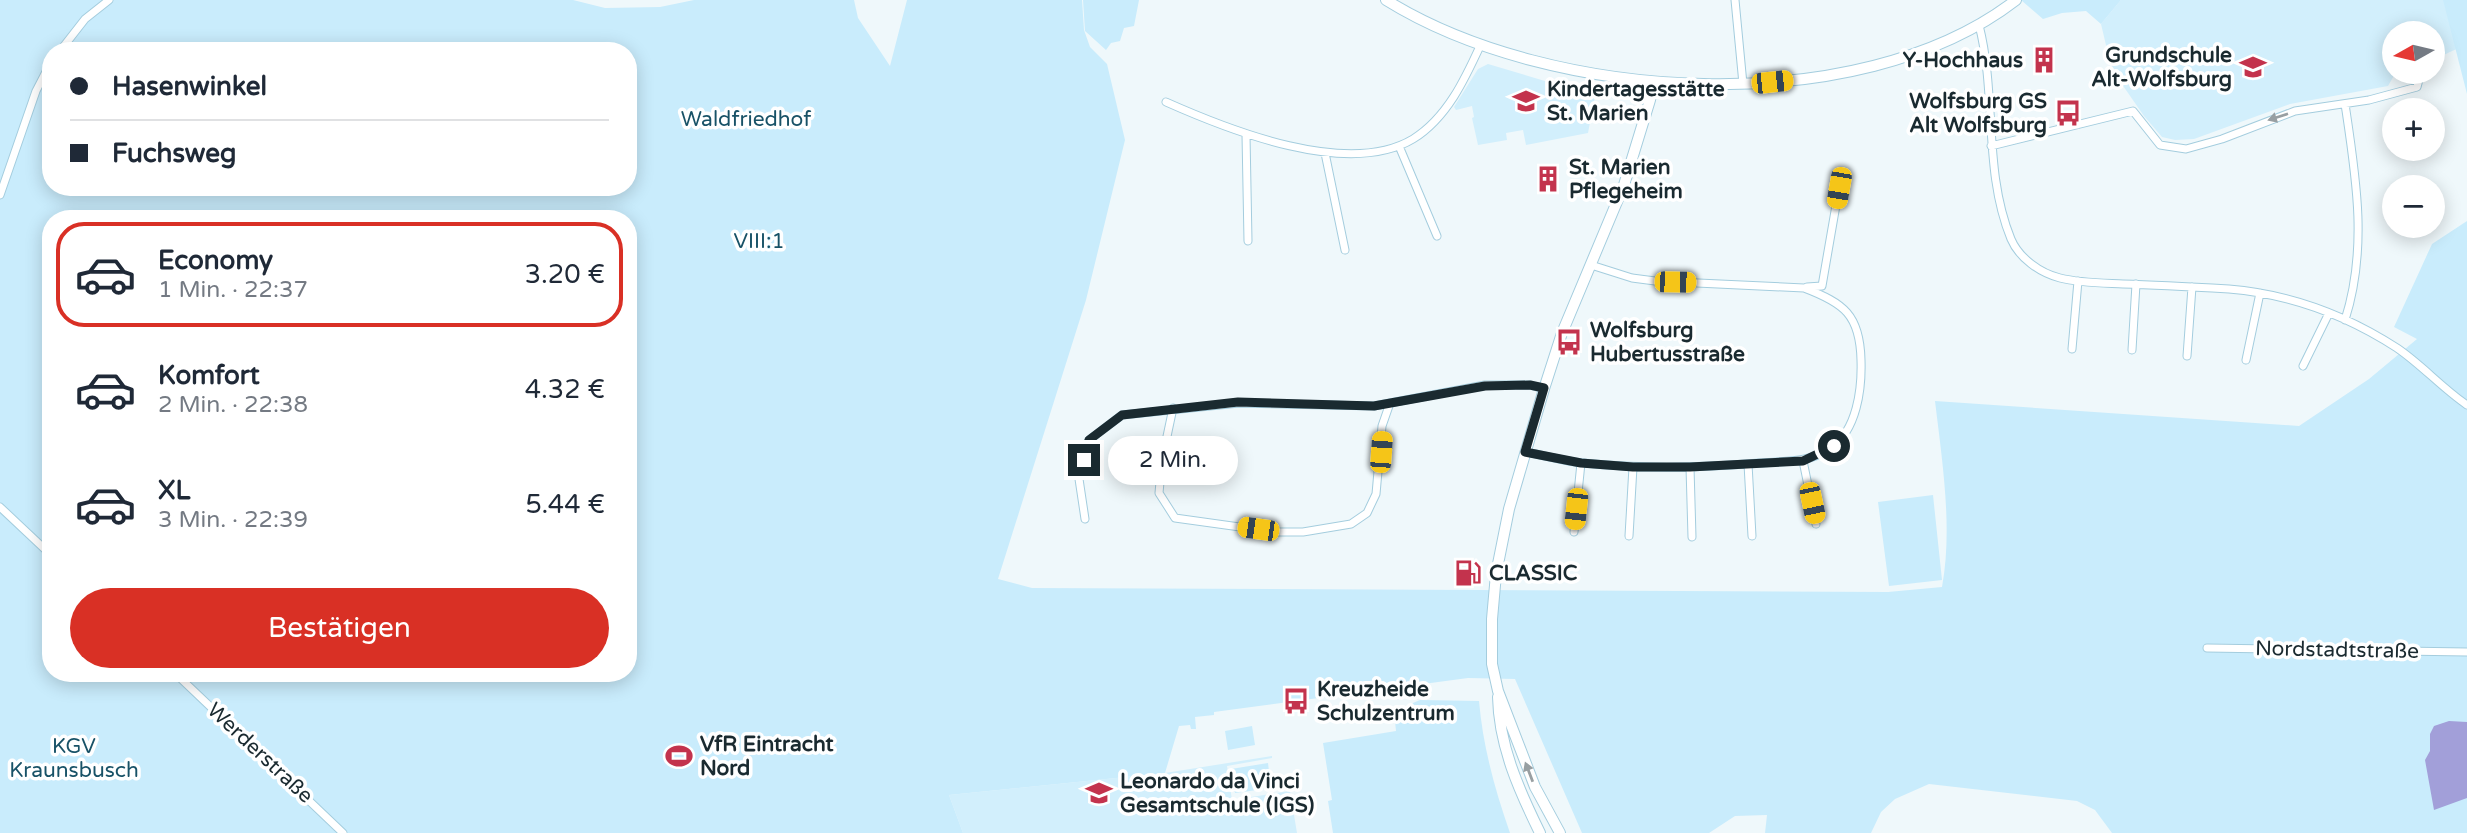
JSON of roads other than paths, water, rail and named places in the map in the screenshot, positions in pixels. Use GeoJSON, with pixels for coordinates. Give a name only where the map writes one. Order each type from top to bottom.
{"type":"FeatureCollection","features":[{"type":"Feature","properties":{"kind":"street"},"geometry":{"type":"LineString","coordinates":[[67,42],[85,19],[109,0]]}},
{"type":"Feature","properties":{"kind":"street"},"geometry":{"type":"LineString","coordinates":[[1385,0],[1481,44],[1535,61],[1584,72],[1653,82],[1743,84],[1814,77],[1866,68],[1934,45],[1979,25],[2016,0]]}},
{"type":"Feature","properties":{"kind":"street"},"geometry":{"type":"LineString","coordinates":[[1735,0],[1743,84]]}},
{"type":"Feature","properties":{"kind":"street"},"geometry":{"type":"LineString","coordinates":[[1979,25],[1986,61],[1991,146],[2001,201],[2012,240],[2024,257],[2042,271],[2060,278],[2260,293],[2315,306],[2398,349],[2467,405]]}},
{"type":"Feature","properties":{"kind":"street"},"geometry":{"type":"LineString","coordinates":[[1166,102],[1245,135],[1325,153],[1374,151],[1399,146],[1436,120],[1456,94],[1481,44]]}},
{"type":"Feature","properties":{"kind":"street"},"geometry":{"type":"LineString","coordinates":[[0,195],[42,79]]}},
{"type":"Feature","properties":{"kind":"street"},"geometry":{"type":"LineString","coordinates":[[1560,833],[1535,787],[1498,691],[1492,664],[1496,574],[1509,509],[1544,388],[1562,334],[1624,185],[1653,82]]}},
{"type":"Feature","properties":{"kind":"street"},"geometry":{"type":"LineString","coordinates":[[1991,146],[2133,111],[2160,145],[2186,149],[2222,139],[2295,111],[2345,104],[2417,87],[2418,84]]}},
{"type":"Feature","properties":{"kind":"street"},"geometry":{"type":"LineString","coordinates":[[2345,104],[2355,175],[2359,246],[2354,291],[2345,320]]}},
{"type":"Feature","properties":{"kind":"street"},"geometry":{"type":"LineString","coordinates":[[1245,135],[1248,241]]}},
{"type":"Feature","properties":{"kind":"street"},"geometry":{"type":"LineString","coordinates":[[1399,146],[1437,236]]}},
{"type":"Feature","properties":{"kind":"street"},"geometry":{"type":"LineString","coordinates":[[1325,153],[1345,250]]}},
{"type":"Feature","properties":{"kind":"street"},"geometry":{"type":"LineString","coordinates":[[1591,265],[1632,278],[1655,281],[1804,288],[1822,286],[1839,188]]}},
{"type":"Feature","properties":{"kind":"street"},"geometry":{"type":"LineString","coordinates":[[2071,349],[2078,281]]}},
{"type":"Feature","properties":{"kind":"street"},"geometry":{"type":"LineString","coordinates":[[2132,350],[2136,284]]}},
{"type":"Feature","properties":{"kind":"street"},"geometry":{"type":"LineString","coordinates":[[2187,356],[2192,287]]}},
{"type":"Feature","properties":{"kind":"street"},"geometry":{"type":"LineString","coordinates":[[1525,452],[1581,463],[1690,467],[1803,461],[1834,446],[1845,434],[1854,415],[1859,393],[1859,334],[1852,315],[1829,297],[1804,288]]}},
{"type":"Feature","properties":{"kind":"street"},"geometry":{"type":"LineString","coordinates":[[2246,360],[2260,293]]}},
{"type":"Feature","properties":{"kind":"street"},"geometry":{"type":"LineString","coordinates":[[2303,366],[2329,313]]}},
{"type":"Feature","properties":{"kind":"street"},"geometry":{"type":"LineString","coordinates":[[1085,519],[1079,479],[1089,440],[1122,415],[1238,402],[1374,406],[1485,386],[1530,385],[1544,388]]}},
{"type":"Feature","properties":{"kind":"street"},"geometry":{"type":"LineString","coordinates":[[1173,408],[1162,460],[1159,493],[1175,518],[1276,532],[1303,532],[1351,524],[1367,513],[1376,494],[1382,426],[1390,403]]}},
{"type":"Feature","properties":{"kind":"street"},"geometry":{"type":"LineString","coordinates":[[1803,461],[1816,524]]}},
{"type":"Feature","properties":{"kind":"street"},"geometry":{"type":"LineString","coordinates":[[1574,531],[1581,463]]}},
{"type":"Feature","properties":{"kind":"street"},"geometry":{"type":"LineString","coordinates":[[1748,464],[1752,536]]}},
{"type":"Feature","properties":{"kind":"street"},"geometry":{"type":"LineString","coordinates":[[1629,536],[1633,467]]}},
{"type":"Feature","properties":{"kind":"street"},"geometry":{"type":"LineString","coordinates":[[1690,467],[1692,537]]}},
{"type":"Feature","properties":{"kind":"street"},"geometry":{"type":"LineString","coordinates":[[0,507],[42,547]]}},
{"type":"Feature","properties":{"kind":"street","name":"Nordstadtstraße"},"geometry":{"type":"LineString","coordinates":[[2207,648],[2467,652]]}},
{"type":"Feature","properties":{"kind":"street","name":"Werderstraße"},"geometry":{"type":"LineString","coordinates":[[184,682],[342,833]]}},
{"type":"Feature","properties":{"kind":"street"},"geometry":{"type":"LineString","coordinates":[[1498,691],[1498,719],[1508,759],[1521,794],[1541,833]]}},
{"type":"Feature","properties":{"kind":"place","name":"Y-Hochhaus"},"geometry":{"type":"Point","coordinates":[2044,60]}},
{"type":"Feature","properties":{"kind":"place","name":"Grundschule Alt-Wolfsburg"},"geometry":{"type":"Point","coordinates":[2253,67]}},
{"type":"Feature","properties":{"kind":"place","name":"Kindertagesstätte St. Marien"},"geometry":{"type":"Point","coordinates":[1526,101]}},
{"type":"Feature","properties":{"kind":"place","name":"Wolfsburg GS Alt Wolfsburg"},"geometry":{"type":"Point","coordinates":[2068,113]}},
{"type":"Feature","properties":{"kind":"place","name":"St. Marien Pflegeheim"},"geometry":{"type":"Point","coordinates":[1548,179]}},
{"type":"Feature","properties":{"kind":"place","name":"Wolfsburg Hubertusstraße"},"geometry":{"type":"Point","coordinates":[1569,342]}},
{"type":"Feature","properties":{"kind":"place","name":"CLASSIC"},"geometry":{"type":"Point","coordinates":[1468,573]}},
{"type":"Feature","properties":{"kind":"place","name":"Kreuzheide Schulzentrum"},"geometry":{"type":"Point","coordinates":[1296,701]}},
{"type":"Feature","properties":{"kind":"place","name":"VfR Eintracht Nord"},"geometry":{"type":"Point","coordinates":[679,756]}},
{"type":"Feature","properties":{"kind":"place","name":"Leonardo da Vinci Gesamtschule (IGS)"},"geometry":{"type":"Point","coordinates":[1099,793]}},
{"type":"Feature","properties":{"kind":"park label","name":"Waldfriedhof"},"geometry":{"type":"Point","coordinates":[746,119]}},
{"type":"Feature","properties":{"kind":"park label","name":"VIII:1"},"geometry":{"type":"Point","coordinates":[759,241]}},
{"type":"Feature","properties":{"kind":"park label","name":"KGV Kraunsbusch"},"geometry":{"type":"Point","coordinates":[74,758]}}]}
